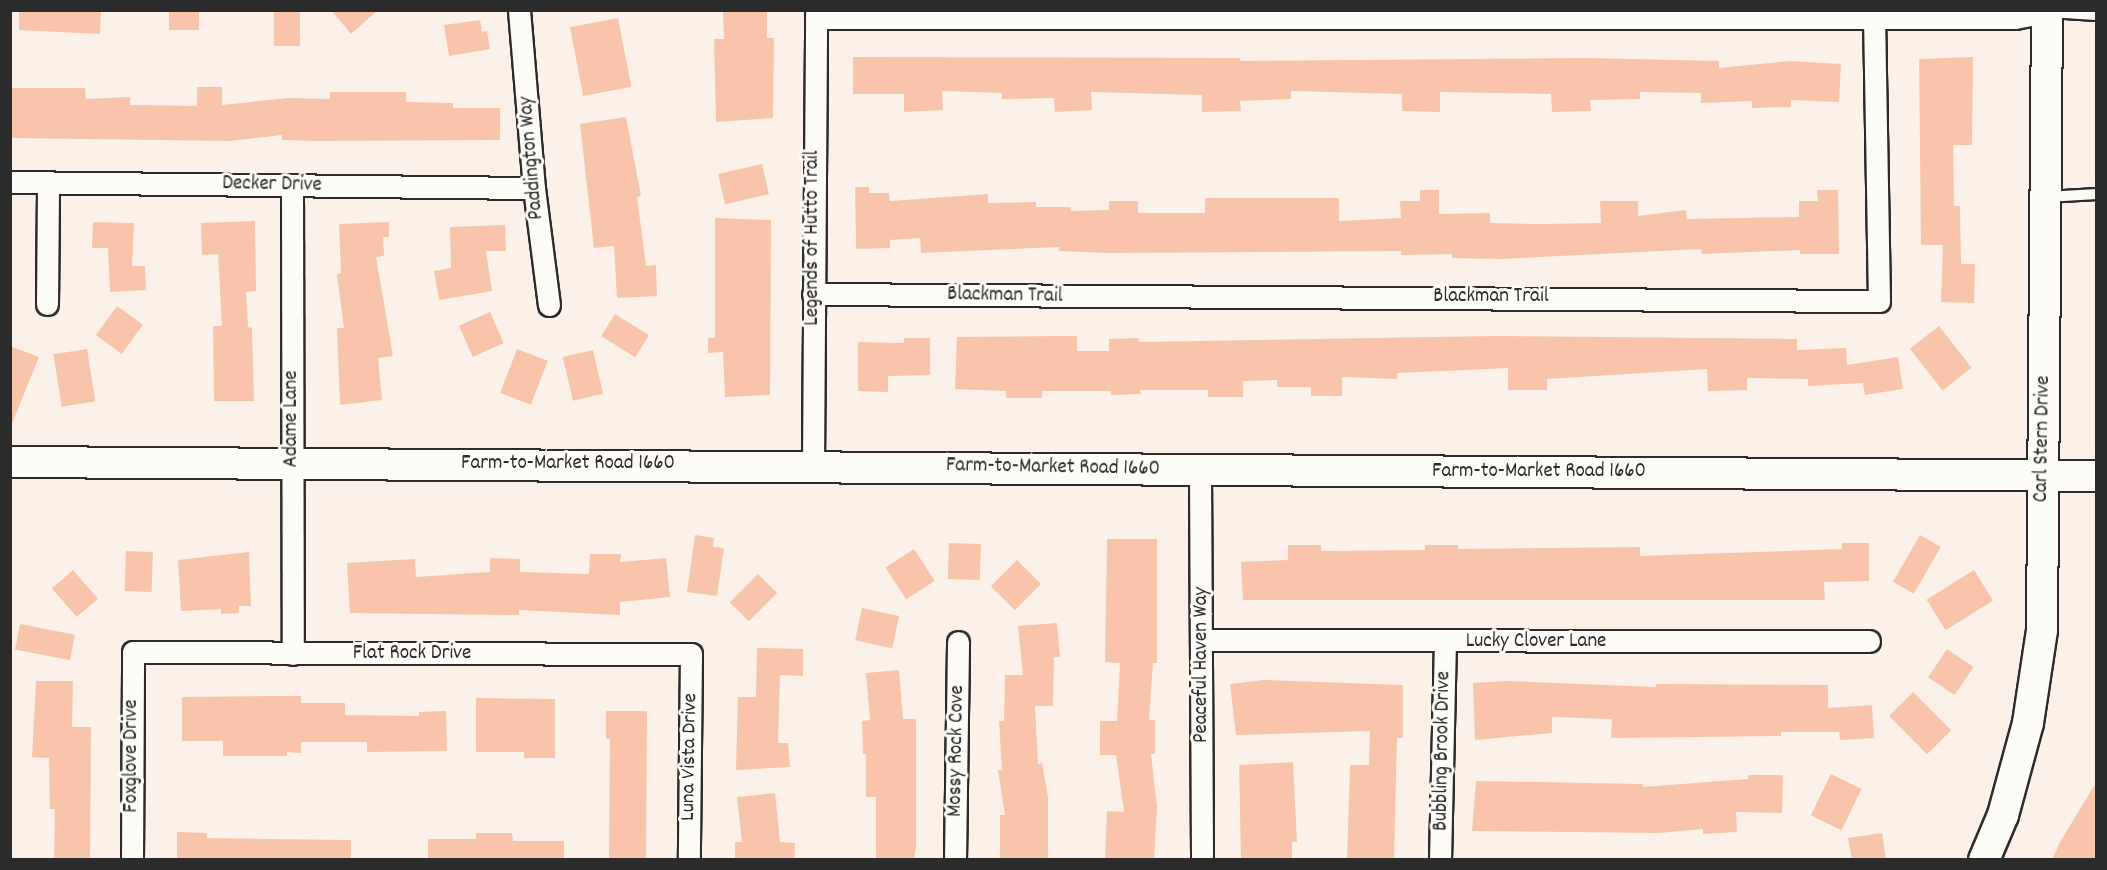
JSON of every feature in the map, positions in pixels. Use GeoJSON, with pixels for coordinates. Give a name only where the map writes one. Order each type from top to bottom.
{"type":"FeatureCollection","features":[{"type":"Feature","properties":{"kind":"main road","name":"Carl Stern Drive"},"geometry":{"type":"LineString","coordinates":[[1984,860],[2003,815],[2028,723],[2042,630],[2047,11]]}},
{"type":"Feature","properties":{"kind":"main road","name":"Farm-to-Market Road 1660"},"geometry":{"type":"LineString","coordinates":[[10,462],[813,465],[1200,471],[2097,476]]}},
{"type":"Feature","properties":{"kind":"street","name":"Paddington Way"},"geometry":{"type":"LineString","coordinates":[[519,10],[534,188],[549,305]]}},
{"type":"Feature","properties":{"kind":"street"},"geometry":{"type":"LineString","coordinates":[[816,14],[1874,14],[2015,18],[2047,11]]}},
{"type":"Feature","properties":{"kind":"street","name":"Legends of Hutto Trail"},"geometry":{"type":"LineString","coordinates":[[813,465],[816,14]]}},
{"type":"Feature","properties":{"kind":"street","name":"Blackman Trail"},"geometry":{"type":"LineString","coordinates":[[813,294],[1879,301],[1874,14]]}},
{"type":"Feature","properties":{"kind":"street","name":"Decker Drive"},"geometry":{"type":"LineString","coordinates":[[10,182],[534,188]]}},
{"type":"Feature","properties":{"kind":"street"},"geometry":{"type":"LineString","coordinates":[[48,182],[48,304]]}},
{"type":"Feature","properties":{"kind":"street","name":"Adame Lane"},"geometry":{"type":"LineString","coordinates":[[292,185],[293,654]]}},
{"type":"Feature","properties":{"kind":"street","name":"Peaceful Haven Way"},"geometry":{"type":"LineString","coordinates":[[1200,471],[1203,640],[1202,860]]}},
{"type":"Feature","properties":{"kind":"street","name":"Lucky Clover Lane"},"geometry":{"type":"LineString","coordinates":[[1203,640],[1445,643],[1869,641]]}},
{"type":"Feature","properties":{"kind":"street","name":"Mossy Rock Cove"},"geometry":{"type":"LineString","coordinates":[[955,860],[958,642]]}},
{"type":"Feature","properties":{"kind":"street","name":"Bubbling Brook Drive"},"geometry":{"type":"LineString","coordinates":[[1440,860],[1445,643]]}},
{"type":"Feature","properties":{"kind":"street","name":"Flat Rock Drive"},"geometry":{"type":"LineString","coordinates":[[133,652],[691,654]]}},
{"type":"Feature","properties":{"kind":"street","name":"Foxglove Drive"},"geometry":{"type":"LineString","coordinates":[[132,860],[133,652]]}},
{"type":"Feature","properties":{"kind":"street","name":"Luna Vista Drive"},"geometry":{"type":"LineString","coordinates":[[689,860],[691,654]]}},
{"type":"Feature","properties":{"kind":"lane"},"geometry":{"type":"LineString","coordinates":[[2047,11],[2097,15]]}},
{"type":"Feature","properties":{"kind":"lane"},"geometry":{"type":"LineString","coordinates":[[2046,197],[2097,194]]}},
{"type":"Feature","properties":{"kind":"building"},"geometry":{"type":"Polygon","coordinates":[[[19,10],[101,10],[100,34],[19,30],[19,10]]]}},
{"type":"Feature","properties":{"kind":"building"},"geometry":{"type":"Polygon","coordinates":[[[169,10],[199,10],[199,30],[169,30],[169,10]]]}},
{"type":"Feature","properties":{"kind":"building"},"geometry":{"type":"Polygon","coordinates":[[[274,10],[300,10],[300,46],[274,46],[274,10]]]}},
{"type":"Feature","properties":{"kind":"building"},"geometry":{"type":"Polygon","coordinates":[[[331,10],[378,10],[351,34],[331,10]]]}},
{"type":"Feature","properties":{"kind":"building"},"geometry":{"type":"Polygon","coordinates":[[[723,10],[767,10],[767,38],[774,38],[773,118],[716,122],[714,39],[724,39],[723,10]]]}},
{"type":"Feature","properties":{"kind":"building"},"geometry":{"type":"Polygon","coordinates":[[[618,18],[631,87],[583,96],[570,27],[618,18]]]}},
{"type":"Feature","properties":{"kind":"building"},"geometry":{"type":"Polygon","coordinates":[[[480,20],[482,32],[487,31],[490,49],[449,56],[444,25],[480,20]]]}},
{"type":"Feature","properties":{"kind":"building"},"geometry":{"type":"Polygon","coordinates":[[[853,57],[1240,58],[1240,61],[1589,58],[1719,61],[1719,68],[1790,61],[1841,64],[1839,102],[1791,100],[1791,107],[1752,108],[1752,101],[1701,103],[1701,93],[1640,92],[1640,99],[1590,100],[1591,111],[1552,112],[1551,94],[1440,92],[1440,112],[1402,111],[1402,94],[1291,91],[1291,99],[1240,101],[1241,111],[1202,112],[1202,95],[1091,92],[1092,110],[1055,112],[1054,98],[1002,99],[1002,93],[942,91],[943,110],[904,112],[904,94],[853,94],[853,57]]]}},
{"type":"Feature","properties":{"kind":"building"},"geometry":{"type":"Polygon","coordinates":[[[1973,57],[1972,145],[1953,145],[1954,206],[1960,206],[1961,264],[1975,264],[1974,303],[1941,302],[1943,245],[1921,245],[1919,59],[1973,57]]]}},
{"type":"Feature","properties":{"kind":"building"},"geometry":{"type":"Polygon","coordinates":[[[197,87],[222,87],[222,105],[288,98],[330,99],[330,92],[406,92],[406,102],[453,103],[453,108],[500,108],[500,140],[316,141],[282,140],[282,135],[229,141],[10,138],[10,88],[85,88],[86,99],[130,97],[130,105],[197,106],[197,87]]]}},
{"type":"Feature","properties":{"kind":"building"},"geometry":{"type":"Polygon","coordinates":[[[626,117],[641,196],[637,197],[646,266],[656,265],[657,296],[617,298],[614,246],[594,248],[580,124],[626,117]]]}},
{"type":"Feature","properties":{"kind":"building"},"geometry":{"type":"Polygon","coordinates":[[[762,164],[769,194],[725,204],[718,174],[762,164]]]}},
{"type":"Feature","properties":{"kind":"building"},"geometry":{"type":"Polygon","coordinates":[[[855,187],[869,187],[869,193],[889,193],[890,201],[988,194],[988,203],[1036,202],[1036,207],[1071,207],[1071,211],[1109,210],[1109,201],[1138,201],[1138,213],[1205,213],[1205,198],[1339,198],[1339,221],[1401,218],[1400,201],[1420,201],[1420,190],[1439,190],[1439,214],[1490,213],[1490,223],[1540,224],[1601,223],[1600,201],[1638,201],[1638,216],[1686,210],[1687,219],[1799,217],[1799,201],[1818,201],[1817,190],[1838,190],[1839,254],[1800,254],[1800,250],[1702,254],[1701,249],[1501,259],[1452,258],[1452,254],[1401,255],[1401,251],[1109,253],[1059,251],[1059,247],[921,253],[920,238],[890,240],[890,248],[856,249],[855,187]]]}},
{"type":"Feature","properties":{"kind":"building"},"geometry":{"type":"Polygon","coordinates":[[[715,218],[771,220],[770,395],[725,397],[723,352],[708,353],[708,338],[715,338],[715,218]]]}},
{"type":"Feature","properties":{"kind":"building"},"geometry":{"type":"Polygon","coordinates":[[[255,221],[256,291],[246,292],[248,327],[252,328],[254,401],[214,401],[213,326],[222,326],[218,254],[202,255],[201,223],[255,221]]]}},
{"type":"Feature","properties":{"kind":"building"},"geometry":{"type":"Polygon","coordinates":[[[93,222],[134,223],[132,266],[145,266],[146,290],[110,292],[108,248],[92,248],[93,222]]]}},
{"type":"Feature","properties":{"kind":"building"},"geometry":{"type":"Polygon","coordinates":[[[389,222],[389,237],[383,237],[384,256],[376,257],[393,356],[378,358],[382,400],[340,405],[337,328],[344,328],[337,274],[341,273],[339,224],[389,222]]]}},
{"type":"Feature","properties":{"kind":"building"},"geometry":{"type":"Polygon","coordinates":[[[505,225],[506,251],[486,251],[492,291],[439,300],[434,271],[451,268],[450,227],[505,225]]]}},
{"type":"Feature","properties":{"kind":"building"},"geometry":{"type":"Polygon","coordinates":[[[117,306],[143,325],[122,354],[96,335],[117,306]]]}},
{"type":"Feature","properties":{"kind":"building"},"geometry":{"type":"Polygon","coordinates":[[[490,312],[504,343],[473,357],[459,326],[490,312]]]}},
{"type":"Feature","properties":{"kind":"building"},"geometry":{"type":"Polygon","coordinates":[[[615,314],[649,335],[635,357],[601,336],[615,314]]]}},
{"type":"Feature","properties":{"kind":"building"},"geometry":{"type":"Polygon","coordinates":[[[1939,326],[1972,368],[1942,391],[1910,349],[1939,326]]]}},
{"type":"Feature","properties":{"kind":"building"},"geometry":{"type":"Polygon","coordinates":[[[1077,336],[1077,351],[1109,351],[1109,339],[1138,338],[1139,342],[1496,336],[1797,339],[1797,350],[1846,348],[1847,365],[1898,357],[1903,389],[1865,395],[1863,383],[1808,386],[1808,379],[1747,378],[1747,390],[1708,391],[1707,369],[1547,379],[1547,390],[1508,390],[1508,368],[1397,373],[1397,379],[1342,377],[1342,396],[1311,396],[1311,387],[1277,387],[1277,380],[1243,381],[1243,397],[1208,397],[1208,390],[1140,390],[1141,394],[1111,395],[1111,391],[1042,391],[1042,398],[1006,398],[1006,391],[955,389],[957,337],[1077,336]]]}},
{"type":"Feature","properties":{"kind":"building"},"geometry":{"type":"Polygon","coordinates":[[[904,338],[930,338],[930,375],[888,376],[888,392],[858,391],[858,342],[904,343],[904,338]]]}},
{"type":"Feature","properties":{"kind":"building"},"geometry":{"type":"Polygon","coordinates":[[[10,346],[39,357],[11,426],[10,426],[10,346]]]}},
{"type":"Feature","properties":{"kind":"building"},"geometry":{"type":"Polygon","coordinates":[[[87,349],[95,401],[62,407],[53,354],[87,349]]]}},
{"type":"Feature","properties":{"kind":"building"},"geometry":{"type":"Polygon","coordinates":[[[517,349],[548,361],[531,405],[500,393],[517,349]]]}},
{"type":"Feature","properties":{"kind":"building"},"geometry":{"type":"Polygon","coordinates":[[[593,350],[603,394],[573,401],[563,357],[593,350]]]}},
{"type":"Feature","properties":{"kind":"building"},"geometry":{"type":"Polygon","coordinates":[[[695,535],[714,538],[713,547],[724,548],[717,596],[687,592],[695,535]]]}},
{"type":"Feature","properties":{"kind":"building"},"geometry":{"type":"Polygon","coordinates":[[[1920,535],[1941,547],[1914,594],[1893,582],[1920,535]]]}},
{"type":"Feature","properties":{"kind":"building"},"geometry":{"type":"Polygon","coordinates":[[[1107,539],[1157,539],[1157,663],[1153,663],[1149,720],[1155,720],[1155,754],[1151,754],[1157,807],[1154,860],[1105,860],[1107,811],[1124,812],[1116,755],[1100,755],[1100,721],[1117,721],[1120,663],[1105,662],[1107,539]]]}},
{"type":"Feature","properties":{"kind":"building"},"geometry":{"type":"Polygon","coordinates":[[[949,543],[981,544],[980,580],[948,579],[949,543]]]}},
{"type":"Feature","properties":{"kind":"building"},"geometry":{"type":"Polygon","coordinates":[[[1842,543],[1869,543],[1869,581],[1824,582],[1825,600],[1243,600],[1241,562],[1288,560],[1288,545],[1321,545],[1321,551],[1425,550],[1425,545],[1458,545],[1458,549],[1640,547],[1640,556],[1842,549],[1842,543]]]}},
{"type":"Feature","properties":{"kind":"building"},"geometry":{"type":"Polygon","coordinates":[[[914,549],[935,581],[906,599],[885,568],[914,549]]]}},
{"type":"Feature","properties":{"kind":"building"},"geometry":{"type":"Polygon","coordinates":[[[126,551],[153,552],[152,592],[125,591],[126,551]]]}},
{"type":"Feature","properties":{"kind":"building"},"geometry":{"type":"Polygon","coordinates":[[[249,552],[251,606],[239,606],[239,613],[221,614],[221,609],[181,611],[178,560],[249,552]]]}},
{"type":"Feature","properties":{"kind":"building"},"geometry":{"type":"Polygon","coordinates":[[[590,554],[621,554],[620,562],[666,558],[670,597],[620,602],[620,615],[519,610],[519,615],[350,613],[347,563],[415,559],[416,577],[490,572],[490,558],[520,559],[520,572],[589,574],[590,554]]]}},
{"type":"Feature","properties":{"kind":"building"},"geometry":{"type":"Polygon","coordinates":[[[1017,560],[1041,584],[1015,610],[991,586],[1017,560]]]}},
{"type":"Feature","properties":{"kind":"building"},"geometry":{"type":"Polygon","coordinates":[[[73,570],[98,599],[77,617],[52,588],[73,570]]]}},
{"type":"Feature","properties":{"kind":"building"},"geometry":{"type":"Polygon","coordinates":[[[1974,570],[1993,601],[1946,630],[1927,600],[1974,570]]]}},
{"type":"Feature","properties":{"kind":"building"},"geometry":{"type":"Polygon","coordinates":[[[758,574],[777,593],[749,621],[730,602],[758,574]]]}},
{"type":"Feature","properties":{"kind":"building"},"geometry":{"type":"Polygon","coordinates":[[[862,608],[899,616],[892,648],[855,640],[862,608]]]}},
{"type":"Feature","properties":{"kind":"building"},"geometry":{"type":"Polygon","coordinates":[[[1057,623],[1060,657],[1054,657],[1053,706],[1035,706],[1038,764],[1042,763],[1048,797],[1048,860],[1000,860],[1000,815],[1005,815],[998,770],[1002,770],[999,721],[1004,721],[1005,675],[1023,675],[1018,626],[1057,623]]]}},
{"type":"Feature","properties":{"kind":"building"},"geometry":{"type":"Polygon","coordinates":[[[20,624],[75,635],[70,660],[15,650],[20,624]]]}},
{"type":"Feature","properties":{"kind":"building"},"geometry":{"type":"Polygon","coordinates":[[[757,648],[803,649],[803,676],[780,675],[778,743],[788,743],[790,767],[736,770],[738,697],[756,697],[757,648]]]}},
{"type":"Feature","properties":{"kind":"building"},"geometry":{"type":"Polygon","coordinates":[[[1947,649],[1974,667],[1955,695],[1928,677],[1947,649]]]}},
{"type":"Feature","properties":{"kind":"building"},"geometry":{"type":"Polygon","coordinates":[[[899,670],[903,719],[916,719],[916,845],[914,860],[876,860],[876,797],[866,797],[866,754],[863,754],[862,721],[870,720],[866,673],[899,670]]]}},
{"type":"Feature","properties":{"kind":"building"},"geometry":{"type":"Polygon","coordinates":[[[1264,680],[1403,685],[1403,738],[1397,738],[1394,860],[1347,860],[1350,765],[1369,765],[1370,731],[1236,735],[1230,684],[1264,680]]]}},
{"type":"Feature","properties":{"kind":"building"},"geometry":{"type":"Polygon","coordinates":[[[36,681],[73,681],[72,727],[91,727],[90,860],[54,860],[55,809],[50,809],[49,758],[32,757],[36,681]]]}},
{"type":"Feature","properties":{"kind":"building"},"geometry":{"type":"Polygon","coordinates":[[[1507,681],[1656,687],[1656,684],[1828,685],[1828,708],[1872,705],[1874,738],[1840,740],[1839,732],[1781,732],[1781,736],[1611,738],[1612,719],[1552,717],[1552,733],[1475,740],[1473,683],[1507,681]]]}},
{"type":"Feature","properties":{"kind":"building"},"geometry":{"type":"Polygon","coordinates":[[[1913,692],[1951,730],[1927,754],[1889,716],[1913,692]]]}},
{"type":"Feature","properties":{"kind":"building"},"geometry":{"type":"Polygon","coordinates":[[[301,696],[301,703],[345,703],[345,715],[419,716],[419,712],[446,711],[447,751],[367,752],[367,742],[301,742],[301,753],[287,752],[287,756],[223,756],[223,741],[182,741],[182,697],[301,696]]]}},
{"type":"Feature","properties":{"kind":"building"},"geometry":{"type":"Polygon","coordinates":[[[476,698],[555,699],[555,758],[524,758],[524,752],[476,752],[476,698]]]}},
{"type":"Feature","properties":{"kind":"building"},"geometry":{"type":"Polygon","coordinates":[[[606,711],[647,711],[646,860],[609,860],[610,739],[606,739],[606,711]]]}},
{"type":"Feature","properties":{"kind":"building"},"geometry":{"type":"Polygon","coordinates":[[[1293,762],[1297,842],[1292,842],[1292,860],[1241,860],[1239,765],[1293,762]]]}},
{"type":"Feature","properties":{"kind":"building"},"geometry":{"type":"Polygon","coordinates":[[[1831,774],[1862,789],[1841,830],[1811,815],[1831,774]]]}},
{"type":"Feature","properties":{"kind":"building"},"geometry":{"type":"Polygon","coordinates":[[[1749,775],[1783,775],[1782,813],[1736,812],[1737,832],[1703,834],[1703,829],[1659,833],[1472,831],[1476,781],[1643,784],[1643,787],[1748,779],[1749,775]]]}},
{"type":"Feature","properties":{"kind":"building"},"geometry":{"type":"Polygon","coordinates":[[[2097,781],[2097,860],[2052,860],[2060,842],[2097,781]]]}},
{"type":"Feature","properties":{"kind":"building"},"geometry":{"type":"Polygon","coordinates":[[[775,793],[780,842],[795,843],[794,860],[735,860],[735,842],[742,842],[737,797],[775,793]]]}},
{"type":"Feature","properties":{"kind":"building"},"geometry":{"type":"Polygon","coordinates":[[[177,832],[207,833],[207,838],[351,840],[351,860],[177,860],[177,832]]]}},
{"type":"Feature","properties":{"kind":"building"},"geometry":{"type":"Polygon","coordinates":[[[476,833],[512,833],[513,841],[564,841],[564,860],[428,860],[428,839],[476,839],[476,833]]]}},
{"type":"Feature","properties":{"kind":"building"},"geometry":{"type":"Polygon","coordinates":[[[1882,833],[1886,860],[1852,860],[1848,838],[1882,833]]]}}]}
